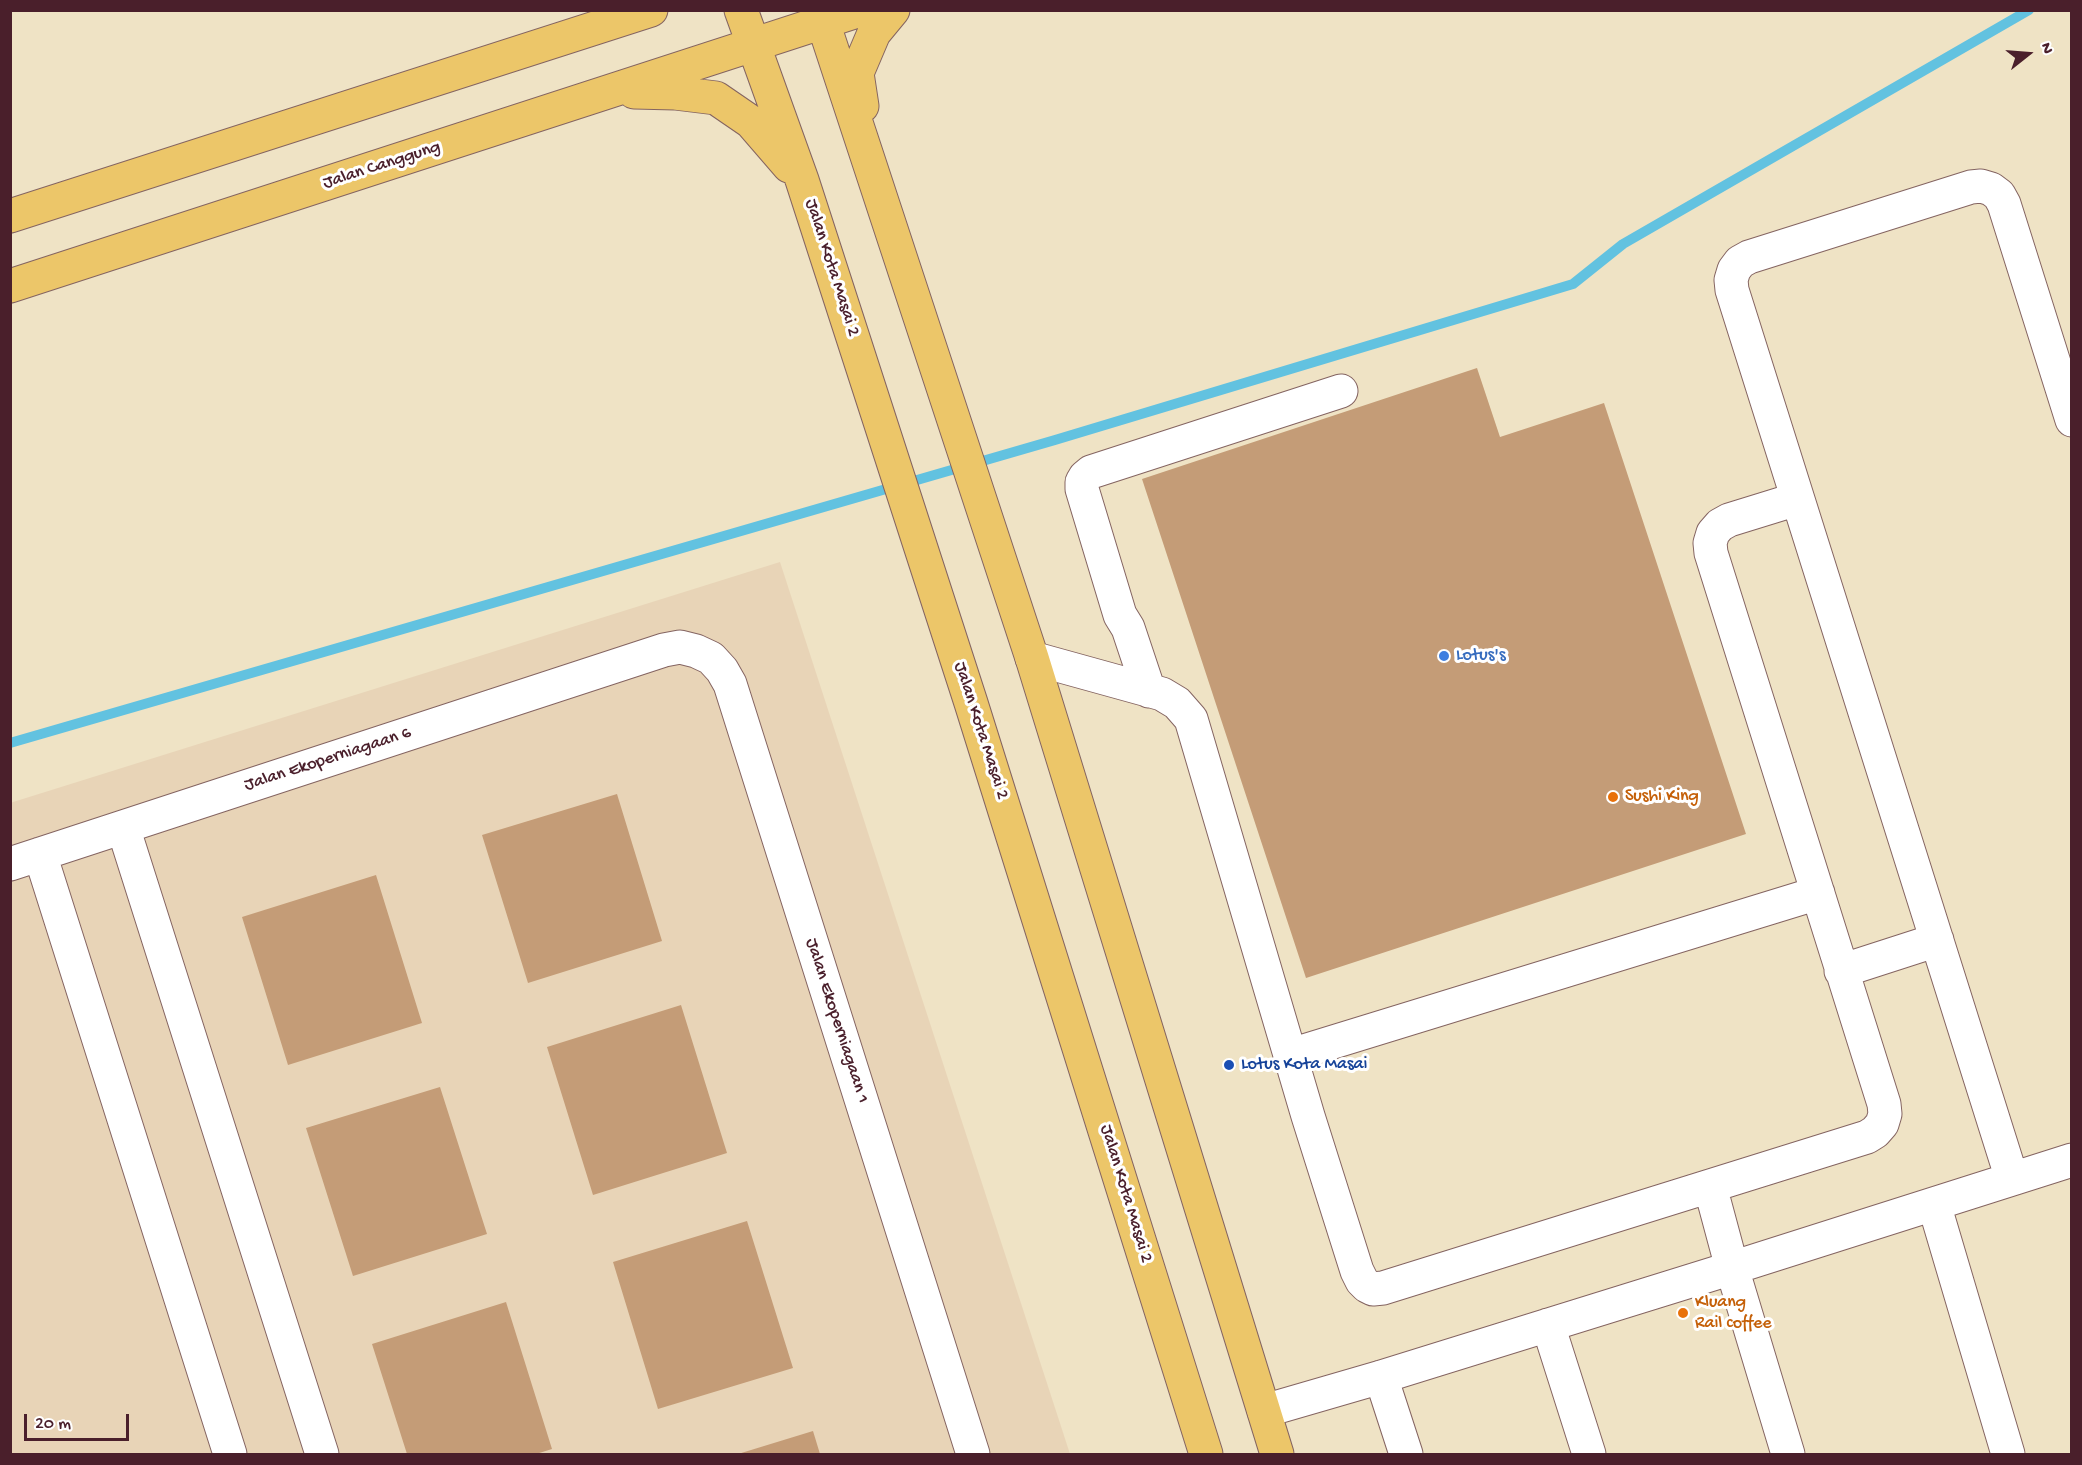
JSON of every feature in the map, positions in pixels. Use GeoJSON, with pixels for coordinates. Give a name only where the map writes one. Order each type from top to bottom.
{"type":"FeatureCollection","features":[{"type":"Feature","properties":{"kind":"main road"},"geometry":{"type":"LineString","coordinates":[[10,216],[651,10]]}},
{"type":"Feature","properties":{"kind":"main road","name":"Jalan Kota Masai 2"},"geometry":{"type":"LineString","coordinates":[[741,10],[802,180],[906,501],[1206,1455]]}},
{"type":"Feature","properties":{"kind":"main road","name":"Jalan Canggung"},"geometry":{"type":"LineString","coordinates":[[10,286],[754,46],[821,17],[860,10]]}},
{"type":"Feature","properties":{"kind":"main road"},"geometry":{"type":"LineString","coordinates":[[872,169],[857,73],[874,33],[893,10]]}},
{"type":"Feature","properties":{"kind":"main road"},"geometry":{"type":"LineString","coordinates":[[821,17],[1032,658],[1277,1455]]}},
{"type":"Feature","properties":{"kind":"main road"},"geometry":{"type":"LineString","coordinates":[[610,92],[675,93],[716,98],[751,122],[802,180]]}},
{"type":"Feature","properties":{"kind":"street"},"geometry":{"type":"LineString","coordinates":[[2012,1179],[1732,290],[1731,280],[1734,270],[1740,262],[1749,257],[1971,187],[1981,186],[1991,189],[1999,195],[2004,204],[2072,420]]}},
{"type":"Feature","properties":{"kind":"street"},"geometry":{"type":"LineString","coordinates":[[1149,691],[1128,628],[1120,615],[1082,489],[1085,477],[1091,472],[1341,391]]}},
{"type":"Feature","properties":{"kind":"street"},"geometry":{"type":"LineString","coordinates":[[1032,658],[1162,694],[1177,703],[1191,719],[1357,1271],[1362,1281],[1373,1289],[1383,1288],[1867,1137],[1882,1124],[1885,1114],[1884,1104],[1711,553],[1710,543],[1713,533],[1720,525],[1729,520],[1797,499]]}},
{"type":"Feature","properties":{"kind":"street","name":"Jalan Ekoperniagaan 1"},"geometry":{"type":"LineString","coordinates":[[646,656],[680,648],[696,651],[711,658],[722,670],[730,684],[973,1455]]}},
{"type":"Feature","properties":{"kind":"street","name":"Jalan Ekoperniagaan 6"},"geometry":{"type":"LineString","coordinates":[[25,859],[646,656]]}},
{"type":"Feature","properties":{"kind":"street"},"geometry":{"type":"LineString","coordinates":[[123,827],[322,1455]]}},
{"type":"Feature","properties":{"kind":"street"},"geometry":{"type":"LineString","coordinates":[[25,859],[230,1455]]}},
{"type":"Feature","properties":{"kind":"street"},"geometry":{"type":"LineString","coordinates":[[1291,1055],[1818,893]]}},
{"type":"Feature","properties":{"kind":"street"},"geometry":{"type":"LineString","coordinates":[[1841,971],[1937,940]]}},
{"type":"Feature","properties":{"kind":"street"},"geometry":{"type":"LineString","coordinates":[[1264,1411],[1732,1268],[2072,1160]]}},
{"type":"Feature","properties":{"kind":"street"},"geometry":{"type":"LineString","coordinates":[[1710,1186],[1788,1455]]}},
{"type":"Feature","properties":{"kind":"street"},"geometry":{"type":"LineString","coordinates":[[1934,1204],[2008,1455]]}},
{"type":"Feature","properties":{"kind":"street"},"geometry":{"type":"LineString","coordinates":[[1548,1325],[1589,1455]]}},
{"type":"Feature","properties":{"kind":"street"},"geometry":{"type":"LineString","coordinates":[[1381,1377],[1406,1455]]}},
{"type":"Feature","properties":{"kind":"shaded area"},"geometry":{"type":"Polygon","coordinates":[[[780,562],[1070,1454],[11,1454],[10,803],[780,562]]]}},
{"type":"Feature","properties":{"kind":"building","name":"Lotus's"},"geometry":{"type":"Polygon","coordinates":[[[1477,368],[1500,437],[1604,403],[1746,834],[1306,978],[1142,479],[1477,368]]]}},
{"type":"Feature","properties":{"kind":"building"},"geometry":{"type":"Polygon","coordinates":[[[617,794],[662,941],[528,983],[482,835],[617,794]]]}},
{"type":"Feature","properties":{"kind":"building"},"geometry":{"type":"Polygon","coordinates":[[[376,875],[422,1023],[288,1065],[242,917],[376,875]]]}},
{"type":"Feature","properties":{"kind":"building"},"geometry":{"type":"Polygon","coordinates":[[[681,1005],[727,1153],[593,1195],[547,1047],[681,1005]]]}},
{"type":"Feature","properties":{"kind":"building"},"geometry":{"type":"Polygon","coordinates":[[[440,1087],[487,1234],[353,1276],[306,1128],[440,1087]]]}},
{"type":"Feature","properties":{"kind":"building"},"geometry":{"type":"Polygon","coordinates":[[[747,1221],[793,1368],[658,1409],[613,1262],[747,1221]]]}},
{"type":"Feature","properties":{"kind":"building"},"geometry":{"type":"Polygon","coordinates":[[[506,1302],[552,1449],[536,1454],[407,1454],[372,1344],[506,1302]]]}},
{"type":"Feature","properties":{"kind":"building"},"geometry":{"type":"Polygon","coordinates":[[[813,1431],[820,1454],[738,1454],[813,1431]]]}},
{"type":"Feature","properties":{"kind":"waterway"},"geometry":{"type":"LineString","coordinates":[[10,743],[1055,440],[1573,284],[1623,244],[2029,10]]}},
{"type":"Feature","properties":{"kind":"place","name":"Lotus's"},"geometry":{"type":"Point","coordinates":[1444,656]}},
{"type":"Feature","properties":{"kind":"place","name":"Sushi King"},"geometry":{"type":"Point","coordinates":[1613,797]}},
{"type":"Feature","properties":{"kind":"place","name":"Lotus Kota Masai"},"geometry":{"type":"Point","coordinates":[1229,1065]}},
{"type":"Feature","properties":{"kind":"place","name":"Kluang Rail coffee"},"geometry":{"type":"Point","coordinates":[1683,1313]}}]}
